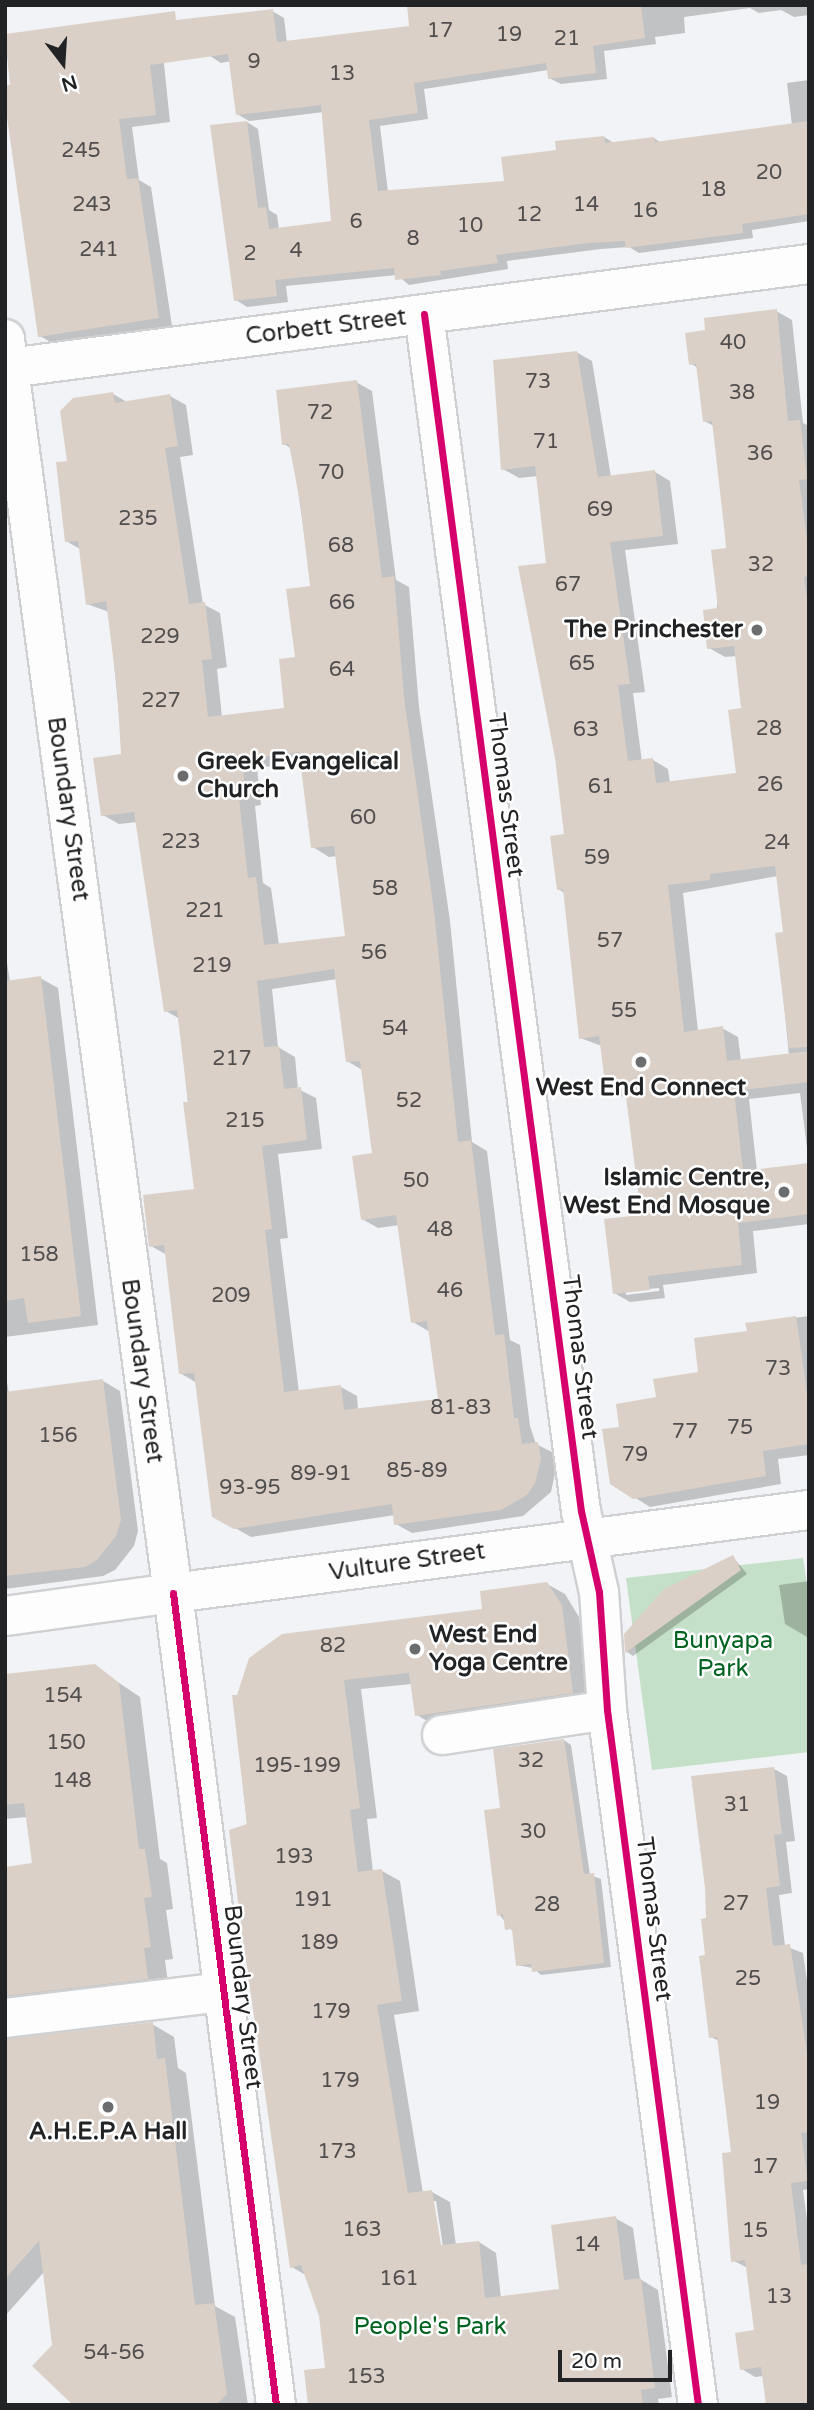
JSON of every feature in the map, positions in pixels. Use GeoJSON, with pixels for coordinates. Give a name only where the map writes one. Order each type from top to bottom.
{"type":"FeatureCollection","features":[{"type":"Feature","properties":{"kind":"street","name":"Corbett Street"},"geometry":{"type":"LineString","coordinates":[[7,353],[424,314],[809,264]]}},
{"type":"Feature","properties":{"kind":"street","name":"Thomas Street"},"geometry":{"type":"LineString","coordinates":[[424,314],[588,1538],[599,1592],[607,1710],[698,2405]]}},
{"type":"Feature","properties":{"kind":"street","name":"Boundary Street"},"geometry":{"type":"LineString","coordinates":[[7,353],[173,1593],[276,2405]]}},
{"type":"Feature","properties":{"kind":"street","name":"Vulture Street"},"geometry":{"type":"LineString","coordinates":[[5,1616],[809,1510]]}},
{"type":"Feature","properties":{"kind":"street"},"geometry":{"type":"LineString","coordinates":[[442,1735],[607,1710]]}},
{"type":"Feature","properties":{"kind":"street"},"geometry":{"type":"LineString","coordinates":[[5,2018],[223,1992]]}},
{"type":"Feature","properties":{"kind":"green space","name":"Bunyapa Park"},"geometry":{"type":"Polygon","coordinates":[[[803,1558],[809,1598],[809,1752],[652,1770],[626,1578],[803,1558]]]}},
{"type":"Feature","properties":{"kind":"building"},"geometry":{"type":"Polygon","coordinates":[[[407,5],[641,5],[645,38],[593,46],[596,73],[548,79],[546,63],[414,83],[418,113],[369,120],[378,191],[504,181],[501,157],[556,150],[555,141],[604,136],[605,143],[654,137],[655,142],[809,121],[809,214],[742,224],[743,233],[626,248],[625,241],[496,255],[498,263],[440,271],[441,275],[395,280],[394,268],[275,280],[277,296],[234,301],[210,125],[247,121],[258,208],[266,207],[269,229],[331,221],[321,105],[236,115],[228,54],[150,65],[156,115],[119,119],[127,179],[138,178],[159,318],[38,337],[5,103],[5,85],[10,85],[5,34],[175,11],[176,20],[273,9],[277,42],[409,26],[407,5]]]}},
{"type":"Feature","properties":{"kind":"building"},"geometry":{"type":"Polygon","coordinates":[[[777,309],[788,421],[800,420],[807,479],[799,480],[809,553],[809,576],[804,577],[809,614],[809,1047],[789,1048],[775,933],[783,932],[775,866],[710,874],[710,880],[668,885],[684,1032],[723,1026],[727,1061],[809,1051],[809,1082],[734,1091],[743,1171],[809,1163],[809,1214],[738,1223],[742,1265],[648,1276],[650,1290],[613,1294],[604,1219],[641,1215],[625,1089],[606,1091],[599,1036],[579,1039],[563,889],[557,890],[550,836],[564,834],[555,758],[518,566],[546,563],[535,466],[501,470],[493,360],[577,351],[598,477],[655,470],[663,536],[610,542],[630,684],[618,685],[628,761],[653,758],[656,783],[736,773],[728,710],[741,708],[734,646],[707,649],[703,610],[718,608],[711,550],[726,548],[712,421],[703,422],[696,364],[689,365],[685,333],[705,330],[704,318],[777,309]]]}},
{"type":"Feature","properties":{"kind":"building"},"geometry":{"type":"Polygon","coordinates":[[[357,380],[382,578],[394,576],[404,697],[434,911],[458,1142],[471,1140],[495,1335],[504,1334],[514,1418],[518,1418],[522,1444],[538,1442],[541,1459],[535,1483],[527,1495],[501,1510],[394,1525],[392,1504],[234,1529],[212,1517],[194,1373],[179,1374],[164,1245],[149,1247],[143,1195],[194,1189],[183,1102],[188,1102],[177,1010],[164,1012],[134,812],[101,816],[93,758],[121,754],[117,688],[106,601],[86,605],[78,541],[65,542],[56,462],[67,461],[60,411],[73,398],[113,392],[115,403],[170,394],[178,446],[165,448],[189,604],[205,602],[212,659],[202,660],[208,717],[284,708],[279,659],[295,657],[286,589],[310,586],[300,502],[289,444],[282,445],[276,390],[357,380]],[[299,752],[242,760],[246,797],[239,798],[248,878],[256,877],[264,945],[345,936],[334,846],[311,848],[299,752]],[[334,969],[257,981],[264,1047],[279,1046],[284,1089],[301,1087],[307,1140],[262,1146],[272,1229],[265,1230],[284,1392],[341,1385],[344,1410],[438,1399],[427,1321],[411,1323],[396,1215],[361,1220],[352,1156],[372,1153],[360,1061],[346,1062],[334,969]]]}},
{"type":"Feature","properties":{"kind":"building"},"geometry":{"type":"Polygon","coordinates":[[[41,976],[81,1316],[28,1323],[24,1298],[5,1301],[5,981],[41,976]]]}},
{"type":"Feature","properties":{"kind":"building"},"geometry":{"type":"Polygon","coordinates":[[[796,1316],[809,1407],[809,1444],[763,1451],[766,1476],[633,1499],[610,1484],[602,1429],[619,1427],[616,1404],[656,1397],[653,1379],[698,1372],[694,1338],[747,1331],[745,1323],[796,1316]]]}},
{"type":"Feature","properties":{"kind":"building"},"geometry":{"type":"Polygon","coordinates":[[[103,1379],[121,1520],[116,1536],[97,1560],[85,1567],[5,1576],[5,1392],[103,1379]]]}},
{"type":"Feature","properties":{"kind":"building"},"geometry":{"type":"Polygon","coordinates":[[[733,1555],[741,1570],[625,1653],[624,1634],[664,1589],[733,1555]]]}},
{"type":"Feature","properties":{"kind":"building"},"geometry":{"type":"Polygon","coordinates":[[[547,1582],[562,1605],[573,1693],[415,1716],[409,1673],[344,1680],[360,1808],[350,1810],[358,1872],[382,1869],[402,2001],[377,2005],[408,2193],[432,2190],[441,2245],[479,2241],[485,2298],[559,2289],[551,2225],[616,2216],[624,2280],[641,2278],[655,2388],[641,2390],[643,2405],[308,2405],[304,2370],[325,2368],[319,2316],[301,2265],[290,2268],[242,1933],[229,1830],[247,1824],[232,1695],[237,1695],[249,1658],[282,1634],[482,1609],[480,1591],[547,1582]]]}},
{"type":"Feature","properties":{"kind":"building"},"geometry":{"type":"Polygon","coordinates":[[[95,1664],[119,1683],[139,1849],[145,1849],[152,1897],[144,1898],[151,1947],[144,1948],[148,1979],[5,1996],[5,1867],[32,1863],[24,1803],[5,1805],[5,1674],[95,1664]]]}},
{"type":"Feature","properties":{"kind":"building"},"geometry":{"type":"Polygon","coordinates":[[[564,1739],[584,1874],[594,1873],[604,1963],[532,1972],[531,1964],[516,1966],[512,1929],[505,1930],[503,1914],[497,1916],[484,1810],[500,1808],[493,1749],[564,1739]]]}},
{"type":"Feature","properties":{"kind":"building"},"geometry":{"type":"Polygon","coordinates":[[[774,1767],[782,1834],[774,1835],[780,1886],[766,1888],[773,1946],[790,1944],[809,2065],[809,2132],[801,2133],[808,2181],[791,2183],[801,2265],[809,2264],[809,2405],[766,2405],[761,2367],[740,2370],[735,2333],[754,2330],[745,2260],[731,2262],[722,2153],[731,2152],[717,2037],[709,2038],[699,1956],[705,1955],[701,1919],[706,1918],[705,1888],[691,1776],[774,1767]]]}},
{"type":"Feature","properties":{"kind":"building"},"geometry":{"type":"Polygon","coordinates":[[[153,2022],[157,2059],[165,2058],[195,2305],[214,2303],[227,2394],[216,2405],[73,2405],[32,2366],[52,2345],[39,2241],[5,2279],[5,2039],[153,2022]]]}},
{"type":"Feature","properties":{"kind":"cycle path"},"geometry":{"type":"LineString","coordinates":[[424,314],[581,1511],[599,1592],[607,1710],[698,2405]]}},
{"type":"Feature","properties":{"kind":"cycle path"},"geometry":{"type":"LineString","coordinates":[[173,1593],[276,2405]]}},
{"type":"Feature","properties":{"kind":"place","name":"The Princhester"},"geometry":{"type":"Point","coordinates":[757,630]}},
{"type":"Feature","properties":{"kind":"place","name":"Greek Evangelical Church"},"geometry":{"type":"Point","coordinates":[183,776]}},
{"type":"Feature","properties":{"kind":"place","name":"West End Connect"},"geometry":{"type":"Point","coordinates":[641,1062]}},
{"type":"Feature","properties":{"kind":"place","name":"Islamic Centre, West End Mosque"},"geometry":{"type":"Point","coordinates":[784,1192]}},
{"type":"Feature","properties":{"kind":"place","name":"West End Yoga Centre"},"geometry":{"type":"Point","coordinates":[415,1649]}},
{"type":"Feature","properties":{"kind":"place","name":"A.H.E.P.A Hall"},"geometry":{"type":"Point","coordinates":[108,2107]}},
{"type":"Feature","properties":{"kind":"park label","name":"People's Park"},"geometry":{"type":"Point","coordinates":[430,2327]}}]}
